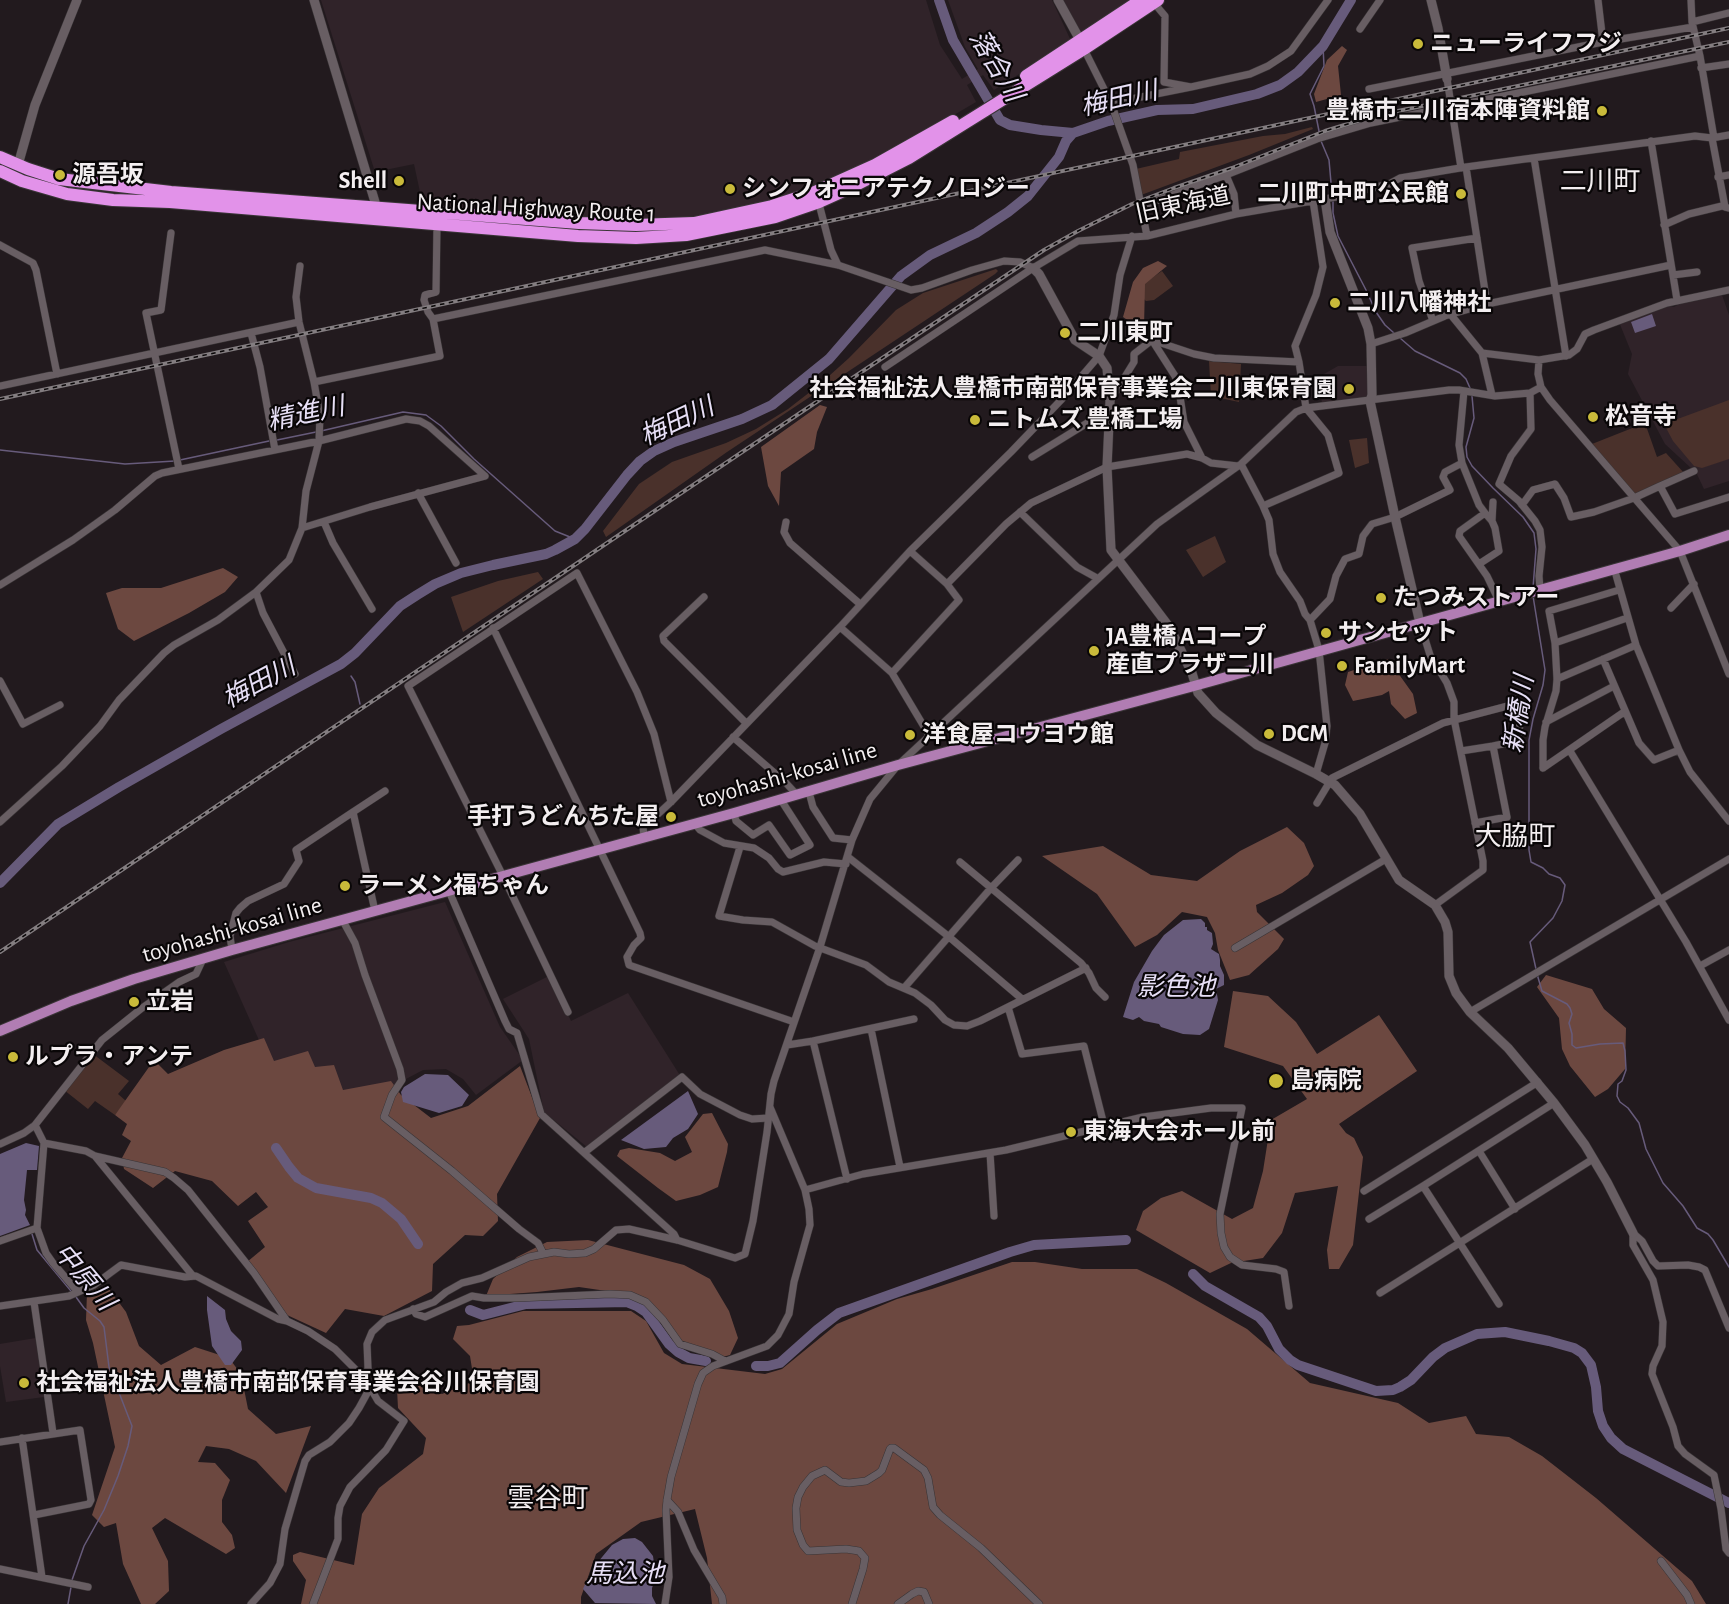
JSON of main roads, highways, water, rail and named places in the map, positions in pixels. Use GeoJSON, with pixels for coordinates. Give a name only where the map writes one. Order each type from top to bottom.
{"type":"FeatureCollection","features":[{"type":"Feature","properties":{"kind":"highway","name":"National Highway Route 1"},"geometry":{"type":"LineString","coordinates":[[0,171],[22,181],[67,194],[113,200],[579,223],[636,225],[694,223],[850,188],[909,158],[981,109],[1151,1]]}},
{"type":"Feature","properties":{"kind":"highway","name":"National Highway Route 1"},"geometry":{"type":"LineString","coordinates":[[0,157],[59,179],[378,214],[437,225],[578,236],[636,238],[686,235],[775,217],[817,197]]}},
{"type":"Feature","properties":{"kind":"main road","name":"toyohashi-kosai line"},"geometry":{"type":"LineString","coordinates":[[0,1031],[134,979],[232,950],[695,824],[898,765],[1194,686],[1729,535]]}},
{"type":"Feature","properties":{"kind":"water"},"geometry":{"type":"Polygon","coordinates":[[[1652,314],[1656,326],[1635,333],[1631,322],[1652,314]]]}},
{"type":"Feature","properties":{"kind":"water","name":"影色池"},"geometry":{"type":"Polygon","coordinates":[[[1201,919],[1207,930],[1212,933],[1211,949],[1219,954],[1220,966],[1224,975],[1224,985],[1216,989],[1218,1000],[1209,1029],[1200,1035],[1183,1034],[1161,1027],[1159,1024],[1144,1021],[1139,1017],[1133,1020],[1123,1017],[1134,982],[1164,935],[1183,920],[1201,919]]]}},
{"type":"Feature","properties":{"kind":"water"},"geometry":{"type":"Polygon","coordinates":[[[425,1074],[448,1075],[469,1095],[462,1106],[439,1113],[403,1102],[401,1092],[404,1087],[425,1074]]]}},
{"type":"Feature","properties":{"kind":"water"},"geometry":{"type":"Polygon","coordinates":[[[688,1091],[698,1114],[688,1129],[673,1138],[666,1147],[644,1149],[621,1140],[688,1091]]]}},
{"type":"Feature","properties":{"kind":"water"},"geometry":{"type":"Polygon","coordinates":[[[26,1143],[39,1146],[37,1170],[27,1170],[24,1200],[25,1215],[30,1225],[0,1236],[0,1154],[26,1143]]]}},
{"type":"Feature","properties":{"kind":"water"},"geometry":{"type":"Polygon","coordinates":[[[207,1296],[225,1310],[231,1331],[241,1341],[242,1350],[231,1365],[225,1365],[212,1346],[207,1296]]]}},
{"type":"Feature","properties":{"kind":"water","name":"馬込池"},"geometry":{"type":"Polygon","coordinates":[[[635,1538],[642,1542],[653,1556],[656,1577],[652,1596],[656,1604],[595,1603],[583,1589],[598,1562],[612,1545],[623,1539],[635,1538]]]}},
{"type":"Feature","properties":{"kind":"waterway","name":"落合川"},"geometry":{"type":"LineString","coordinates":[[939,0],[953,40],[1000,120],[1010,125],[1073,133]]}},
{"type":"Feature","properties":{"kind":"waterway","name":"梅田川"},"geometry":{"type":"LineString","coordinates":[[0,883],[58,824],[221,729],[341,664],[355,653],[400,606],[417,595],[461,573],[555,550],[575,539],[627,475],[640,461],[654,451],[742,419],[772,405],[829,359],[901,276],[930,255],[976,233],[1028,196],[1059,157],[1066,141],[1073,133],[1108,121],[1157,110],[1193,109],[1257,94],[1280,85],[1298,72],[1323,46],[1351,0]]}},
{"type":"Feature","properties":{"kind":"waterway","name":"新橋川"},"geometry":{"type":"LineString","coordinates":[[1320,136],[1310,94],[1324,66],[1323,46]]}},
{"type":"Feature","properties":{"kind":"waterway","name":"新橋川"},"geometry":{"type":"LineString","coordinates":[[1321,141],[1329,160],[1332,194]]}},
{"type":"Feature","properties":{"kind":"waterway","name":"新橋川"},"geometry":{"type":"LineString","coordinates":[[1333,201],[1338,236],[1376,312],[1394,333]]}},
{"type":"Feature","properties":{"kind":"waterway","name":"新橋川"},"geometry":{"type":"LineString","coordinates":[[1400,338],[1415,351],[1460,373],[1470,388]]}},
{"type":"Feature","properties":{"kind":"waterway","name":"新橋川"},"geometry":{"type":"LineString","coordinates":[[1472,396],[1474,418],[1466,447],[1467,457],[1472,466],[1523,517],[1534,533],[1536,549],[1533,588]]}},
{"type":"Feature","properties":{"kind":"waterway","name":"精進川"},"geometry":{"type":"LineString","coordinates":[[321,431],[403,412],[426,415],[441,426],[474,459],[555,531],[575,539]]}},
{"type":"Feature","properties":{"kind":"waterway","name":"精進川"},"geometry":{"type":"LineString","coordinates":[[277,440],[316,432]]}},
{"type":"Feature","properties":{"kind":"waterway","name":"精進川"},"geometry":{"type":"LineString","coordinates":[[180,460],[269,441]]}},
{"type":"Feature","properties":{"kind":"waterway","name":"精進川"},"geometry":{"type":"LineString","coordinates":[[0,450],[125,464],[175,461]]}},
{"type":"Feature","properties":{"kind":"waterway","name":"新橋川"},"geometry":{"type":"LineString","coordinates":[[1533,596],[1545,670],[1529,740],[1529,850],[1531,862],[1549,874],[1560,878],[1565,885],[1562,901],[1553,918],[1530,942],[1536,969]]}},
{"type":"Feature","properties":{"kind":"waterway"},"geometry":{"type":"LineString","coordinates":[[351,676],[355,682],[360,704]]}},
{"type":"Feature","properties":{"kind":"waterway","name":"新橋川"},"geometry":{"type":"LineString","coordinates":[[1537,974],[1542,991],[1567,1004],[1570,1008],[1572,1014],[1569,1023],[1572,1045],[1576,1048],[1623,1043],[1626,1070],[1622,1081],[1618,1084],[1617,1096],[1639,1123],[1646,1149],[1663,1183],[1683,1206],[1697,1228],[1713,1240],[1729,1267]]}},
{"type":"Feature","properties":{"kind":"waterway"},"geometry":{"type":"LineString","coordinates":[[276,1148],[298,1178],[316,1188],[371,1198],[382,1203],[401,1219],[418,1244]]}},
{"type":"Feature","properties":{"kind":"waterway","name":"中原川"},"geometry":{"type":"LineString","coordinates":[[32,1234],[37,1250],[71,1291]]}},
{"type":"Feature","properties":{"kind":"waterway"},"geometry":{"type":"LineString","coordinates":[[756,1366],[780,1363],[839,1313],[1010,1252],[1034,1245],[1126,1240]]}},
{"type":"Feature","properties":{"kind":"waterway"},"geometry":{"type":"LineString","coordinates":[[1193,1274],[1205,1286],[1259,1317],[1267,1326],[1279,1349],[1290,1360],[1298,1365],[1376,1391],[1393,1390],[1400,1387],[1411,1380],[1445,1348],[1477,1334],[1505,1332],[1574,1348],[1582,1353],[1591,1365],[1598,1411],[1603,1426],[1611,1438],[1623,1449],[1729,1503]]}},
{"type":"Feature","properties":{"kind":"waterway","name":"中原川"},"geometry":{"type":"LineString","coordinates":[[72,1580],[84,1546],[104,1510],[118,1476],[132,1426],[109,1367],[104,1327],[76,1297]]}},
{"type":"Feature","properties":{"kind":"waterway"},"geometry":{"type":"LineString","coordinates":[[470,1310],[483,1315],[526,1304],[627,1302],[646,1312],[669,1344],[678,1352],[689,1358],[706,1361]]}},
{"type":"Feature","properties":{"kind":"waterway","name":"中原川"},"geometry":{"type":"LineString","coordinates":[[68,1604],[71,1587]]}},
{"type":"Feature","properties":{"kind":"railway"},"geometry":{"type":"LineString","coordinates":[[0,399],[1729,28]]}},
{"type":"Feature","properties":{"kind":"railway"},"geometry":{"type":"LineString","coordinates":[[0,952],[803,411],[1044,250],[1078,231],[1132,204],[1325,131],[1374,116],[1729,42]]}},
{"type":"Feature","properties":{"kind":"place","name":"ニューライフフジ"},"geometry":{"type":"Point","coordinates":[1418,44]}},
{"type":"Feature","properties":{"kind":"place","name":"豊橋市二川宿本陣資料館"},"geometry":{"type":"Point","coordinates":[1602,111]}},
{"type":"Feature","properties":{"kind":"place","name":"源吾坂"},"geometry":{"type":"Point","coordinates":[60,175]}},
{"type":"Feature","properties":{"kind":"place","name":"Shell"},"geometry":{"type":"Point","coordinates":[399,181]}},
{"type":"Feature","properties":{"kind":"place","name":"シンフォニアテクノロジー"},"geometry":{"type":"Point","coordinates":[730,189]}},
{"type":"Feature","properties":{"kind":"place","name":"二川町中町公民館"},"geometry":{"type":"Point","coordinates":[1461,194]}},
{"type":"Feature","properties":{"kind":"place","name":"二川八幡神社"},"geometry":{"type":"Point","coordinates":[1335,303]}},
{"type":"Feature","properties":{"kind":"place","name":"二川東町"},"geometry":{"type":"Point","coordinates":[1065,333]}},
{"type":"Feature","properties":{"kind":"place","name":"社会福祉法人豊橋市南部保育事業会二川東保育園"},"geometry":{"type":"Point","coordinates":[1349,389]}},
{"type":"Feature","properties":{"kind":"place","name":"松音寺"},"geometry":{"type":"Point","coordinates":[1593,417]}},
{"type":"Feature","properties":{"kind":"place","name":"ニトムズ 豊橋工場"},"geometry":{"type":"Point","coordinates":[975,420]}},
{"type":"Feature","properties":{"kind":"place","name":"たつみストアー"},"geometry":{"type":"Point","coordinates":[1381,598]}},
{"type":"Feature","properties":{"kind":"place","name":"サンセット"},"geometry":{"type":"Point","coordinates":[1326,633]}},
{"type":"Feature","properties":{"kind":"place","name":"JA豊橋 Aコープ 産直プラザ二川"},"geometry":{"type":"Point","coordinates":[1094,651]}},
{"type":"Feature","properties":{"kind":"place","name":"FamilyMart"},"geometry":{"type":"Point","coordinates":[1342,666]}},
{"type":"Feature","properties":{"kind":"place","name":"DCM"},"geometry":{"type":"Point","coordinates":[1269,734]}},
{"type":"Feature","properties":{"kind":"place","name":"洋食屋コウヨウ館"},"geometry":{"type":"Point","coordinates":[910,735]}},
{"type":"Feature","properties":{"kind":"place","name":"手打うどんちた屋"},"geometry":{"type":"Point","coordinates":[671,817]}},
{"type":"Feature","properties":{"kind":"place","name":"ラーメン福ちゃん"},"geometry":{"type":"Point","coordinates":[345,886]}},
{"type":"Feature","properties":{"kind":"place","name":"立岩"},"geometry":{"type":"Point","coordinates":[134,1002]}},
{"type":"Feature","properties":{"kind":"place","name":"ルプラ・アンテ"},"geometry":{"type":"Point","coordinates":[13,1057]}},
{"type":"Feature","properties":{"kind":"place","name":"島病院"},"geometry":{"type":"Point","coordinates":[1276,1081]}},
{"type":"Feature","properties":{"kind":"place","name":"東海大会ホール前"},"geometry":{"type":"Point","coordinates":[1071,1132]}},
{"type":"Feature","properties":{"kind":"place","name":"社会福祉法人豊橋市南部保育事業会谷川保育園"},"geometry":{"type":"Point","coordinates":[24,1383]}},
{"type":"Feature","properties":{"kind":"district","name":"二川町"},"geometry":{"type":"Point","coordinates":[1600,182]}},
{"type":"Feature","properties":{"kind":"district","name":"大脇町"},"geometry":{"type":"Point","coordinates":[1515,837]}},
{"type":"Feature","properties":{"kind":"district","name":"雲谷町"},"geometry":{"type":"Point","coordinates":[548,1499]}}]}
